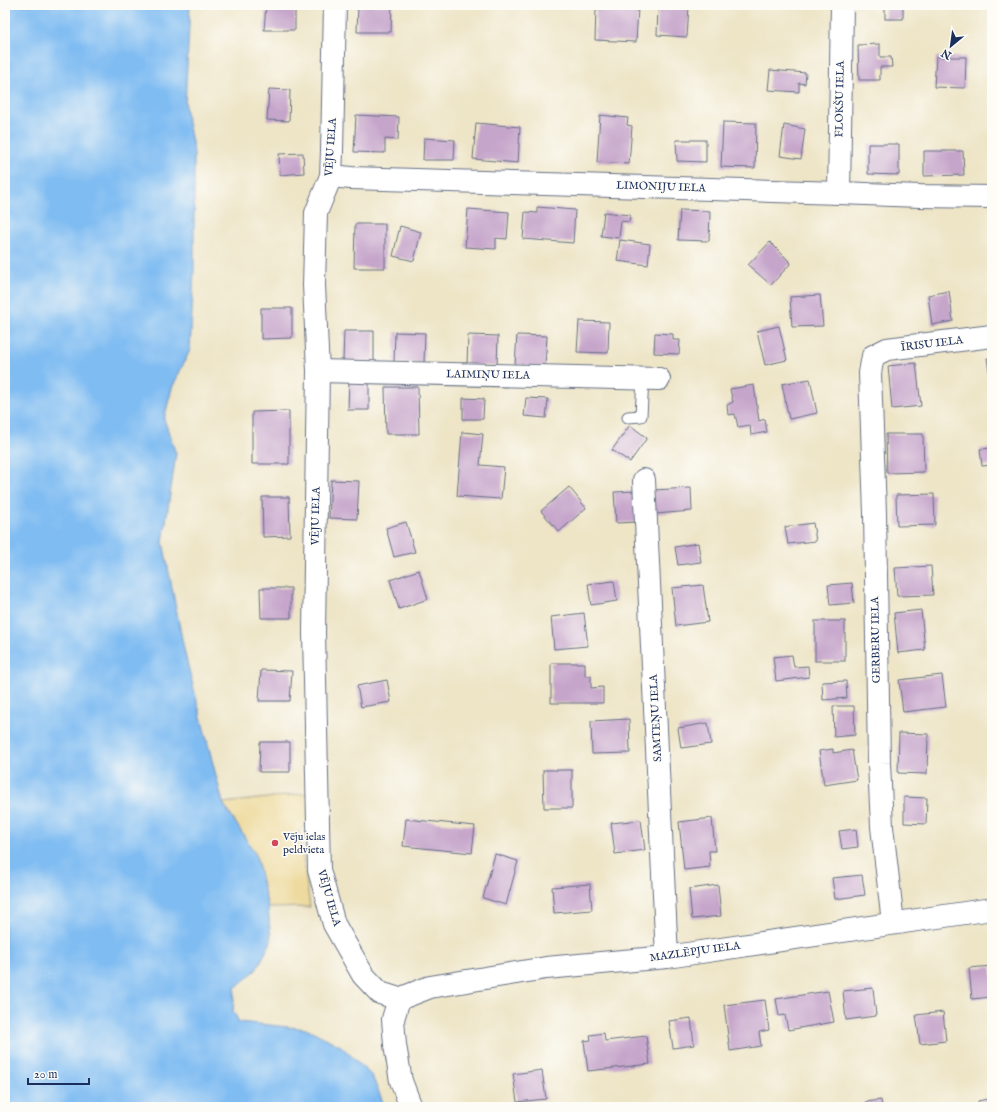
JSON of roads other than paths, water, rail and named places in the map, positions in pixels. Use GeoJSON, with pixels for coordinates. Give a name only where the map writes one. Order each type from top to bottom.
{"type":"FeatureCollection","features":[{"type":"Feature","properties":{"kind":"street","name":"VĒJU IELA"},"geometry":{"type":"LineString","coordinates":[[336,5],[331,176],[316,213],[314,285],[318,371],[314,632],[319,870],[334,924],[363,975],[380,993],[399,999]]}},
{"type":"Feature","properties":{"kind":"street","name":"FLOKŠU IELA"},"geometry":{"type":"LineString","coordinates":[[839,193],[842,5]]}},
{"type":"Feature","properties":{"kind":"street","name":"LIMONIJU IELA"},"geometry":{"type":"LineString","coordinates":[[331,176],[920,196],[992,197]]}},
{"type":"Feature","properties":{"kind":"street","name":"ĪRISU IELA"},"geometry":{"type":"LineString","coordinates":[[873,356],[887,349],[992,336]]}},
{"type":"Feature","properties":{"kind":"street","name":"GERBERU IELA"},"geometry":{"type":"LineString","coordinates":[[873,356],[870,373],[875,513],[879,763],[882,827],[894,923]]}},
{"type":"Feature","properties":{"kind":"street","name":"LAIMIŅU IELA"},"geometry":{"type":"LineString","coordinates":[[318,371],[651,379]]}},
{"type":"Feature","properties":{"kind":"street","name":"SAMTEŅU IELA"},"geometry":{"type":"LineString","coordinates":[[644,480],[667,957]]}},
{"type":"Feature","properties":{"kind":"street","name":"MAZLĒPJU IELA"},"geometry":{"type":"LineString","coordinates":[[399,999],[430,987],[538,969],[667,957],[992,909]]}},
{"type":"Feature","properties":{"kind":"street"},"geometry":{"type":"LineString","coordinates":[[399,999],[393,1019],[395,1045],[401,1081],[411,1107]]}},
{"type":"Feature","properties":{"kind":"lane"},"geometry":{"type":"LineString","coordinates":[[628,417],[641,416],[651,379]]}},
{"type":"Feature","properties":{"kind":"water"},"geometry":{"type":"Polygon","coordinates":[[[5,5],[190,5],[185,107],[194,153],[194,271],[190,350],[172,388],[164,419],[176,454],[163,542],[185,654],[223,803],[256,855],[268,908],[271,942],[256,970],[235,988],[233,1011],[239,1022],[308,1029],[341,1046],[372,1076],[385,1107],[5,1107],[5,5]]]}},
{"type":"Feature","properties":{"kind":"place","name":"Vēju ielas peldvieta"},"geometry":{"type":"Point","coordinates":[275,843]}}]}
